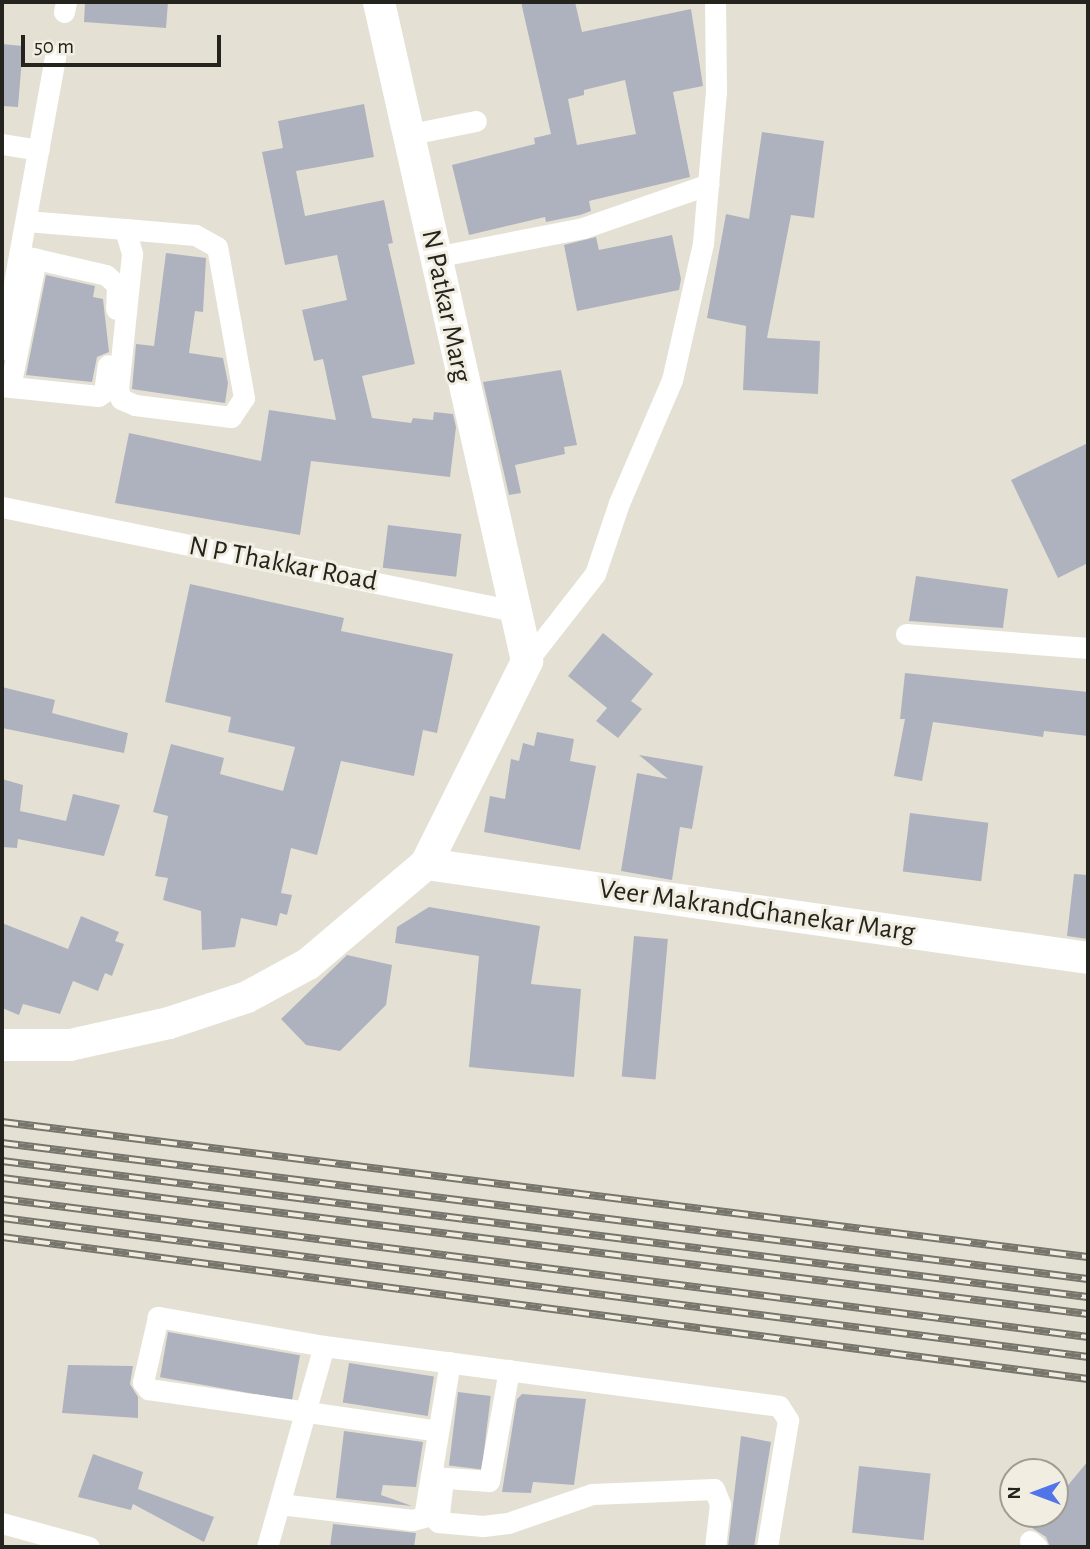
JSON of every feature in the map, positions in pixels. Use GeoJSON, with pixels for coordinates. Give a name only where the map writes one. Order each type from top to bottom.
{"type":"FeatureCollection","features":[{"type":"Feature","properties":{"kind":"street","name":"N Patkar Marg"},"geometry":{"type":"LineString","coordinates":[[379,2],[411,134],[435,257],[514,611]]}},
{"type":"Feature","properties":{"kind":"street"},"geometry":{"type":"LineString","coordinates":[[2,1045],[70,1045],[169,1023],[247,997],[308,964],[426,864],[527,661],[595,574],[618,503],[672,380],[704,243],[716,92],[715,2]]}},
{"type":"Feature","properties":{"kind":"street"},"geometry":{"type":"LineString","coordinates":[[28,257],[106,275],[117,285],[105,385],[98,396],[6,387],[28,257],[26,221],[55,56]]}},
{"type":"Feature","properties":{"kind":"street"},"geometry":{"type":"LineString","coordinates":[[411,134],[476,121]]}},
{"type":"Feature","properties":{"kind":"street"},"geometry":{"type":"LineString","coordinates":[[2,144],[39,150]]}},
{"type":"Feature","properties":{"kind":"street"},"geometry":{"type":"LineString","coordinates":[[435,257],[583,228],[709,184]]}},
{"type":"Feature","properties":{"kind":"street"},"geometry":{"type":"LineString","coordinates":[[26,221],[125,229],[195,235],[217,247],[244,398],[231,418],[135,405],[121,399],[118,389],[132,254],[125,229]]}},
{"type":"Feature","properties":{"kind":"street"},"geometry":{"type":"LineString","coordinates":[[2,349],[16,320],[8,279],[28,257]]}},
{"type":"Feature","properties":{"kind":"street","name":"N P Thakkar Road"},"geometry":{"type":"LineString","coordinates":[[2,507],[514,611]]}},
{"type":"Feature","properties":{"kind":"street"},"geometry":{"type":"LineString","coordinates":[[514,611],[527,661]]}},
{"type":"Feature","properties":{"kind":"street"},"geometry":{"type":"LineString","coordinates":[[906,634],[1088,648]]}},
{"type":"Feature","properties":{"kind":"street","name":"Veer MakrandGhanekar Marg"},"geometry":{"type":"LineString","coordinates":[[426,864],[1088,958]]}},
{"type":"Feature","properties":{"kind":"street"},"geometry":{"type":"LineString","coordinates":[[439,1431],[146,1388],[143,1382],[155,1322],[161,1317],[324,1346],[783,1409],[788,1420],[767,1547]]}},
{"type":"Feature","properties":{"kind":"street"},"geometry":{"type":"LineString","coordinates":[[267,1547],[324,1346]]}},
{"type":"Feature","properties":{"kind":"street"},"geometry":{"type":"LineString","coordinates":[[450,1362],[439,1431],[438,1522],[483,1526],[508,1523],[592,1494],[714,1489],[720,1504],[715,1547]]}},
{"type":"Feature","properties":{"kind":"street"},"geometry":{"type":"LineString","coordinates":[[437,1478],[478,1483],[492,1477],[509,1370]]}},
{"type":"Feature","properties":{"kind":"street"},"geometry":{"type":"LineString","coordinates":[[280,1504],[418,1520],[427,1511],[437,1478]]}},
{"type":"Feature","properties":{"kind":"street"},"geometry":{"type":"LineString","coordinates":[[2,1523],[80,1546]]}},
{"type":"Feature","properties":{"kind":"building"},"geometry":{"type":"Polygon","coordinates":[[[85,2],[168,2],[166,28],[84,22],[85,2]]]}},
{"type":"Feature","properties":{"kind":"building"},"geometry":{"type":"Polygon","coordinates":[[[521,2],[575,2],[582,32],[691,9],[703,86],[673,92],[690,177],[589,201],[591,211],[580,215],[546,222],[545,217],[469,235],[452,165],[535,144],[534,138],[551,134],[521,2]],[[625,80],[584,90],[584,95],[568,99],[577,145],[636,134],[625,80]]]}},
{"type":"Feature","properties":{"kind":"building"},"geometry":{"type":"Polygon","coordinates":[[[2,44],[23,46],[18,107],[2,106],[2,44]]]}},
{"type":"Feature","properties":{"kind":"building"},"geometry":{"type":"Polygon","coordinates":[[[364,104],[374,157],[296,171],[305,216],[384,200],[393,243],[388,244],[415,364],[362,376],[372,418],[411,423],[413,418],[433,420],[434,412],[453,414],[456,427],[450,477],[311,461],[300,535],[115,503],[129,433],[261,461],[269,410],[336,420],[323,359],[314,361],[302,310],[347,300],[337,255],[285,265],[262,152],[283,148],[278,121],[364,104]]]}},
{"type":"Feature","properties":{"kind":"building"},"geometry":{"type":"Polygon","coordinates":[[[762,132],[824,141],[814,218],[791,215],[767,338],[820,341],[818,394],[743,390],[746,326],[707,318],[726,214],[749,219],[762,132]]]}},
{"type":"Feature","properties":{"kind":"building"},"geometry":{"type":"Polygon","coordinates":[[[672,235],[681,279],[679,290],[577,311],[564,245],[596,237],[599,250],[672,235]]]}},
{"type":"Feature","properties":{"kind":"building"},"geometry":{"type":"Polygon","coordinates":[[[166,253],[206,258],[203,312],[195,311],[189,353],[223,358],[228,383],[225,403],[132,389],[136,344],[154,346],[166,253]]]}},
{"type":"Feature","properties":{"kind":"building"},"geometry":{"type":"Polygon","coordinates":[[[46,275],[95,286],[93,297],[103,299],[109,352],[97,357],[92,382],[26,375],[46,275]]]}},
{"type":"Feature","properties":{"kind":"building"},"geometry":{"type":"Polygon","coordinates":[[[561,370],[577,445],[564,447],[565,454],[515,465],[521,493],[509,495],[483,382],[561,370]]]}},
{"type":"Feature","properties":{"kind":"building"},"geometry":{"type":"Polygon","coordinates":[[[1088,443],[1088,563],[1058,578],[1011,480],[1088,443]]]}},
{"type":"Feature","properties":{"kind":"building"},"geometry":{"type":"Polygon","coordinates":[[[388,525],[461,534],[456,577],[383,568],[388,525]]]}},
{"type":"Feature","properties":{"kind":"building"},"geometry":{"type":"Polygon","coordinates":[[[916,576],[1008,589],[1003,628],[909,621],[916,576]]]}},
{"type":"Feature","properties":{"kind":"building"},"geometry":{"type":"Polygon","coordinates":[[[190,584],[344,618],[341,631],[453,654],[437,733],[423,730],[414,776],[341,761],[317,855],[291,848],[281,893],[292,895],[287,915],[280,913],[277,926],[241,918],[235,947],[202,950],[201,911],[163,900],[168,878],[155,876],[168,816],[153,812],[171,744],[224,758],[220,774],[283,791],[295,747],[228,732],[231,717],[165,702],[190,584]]]}},
{"type":"Feature","properties":{"kind":"building"},"geometry":{"type":"Polygon","coordinates":[[[603,633],[653,674],[631,701],[642,709],[618,738],[596,721],[607,708],[568,676],[603,633]]]}},
{"type":"Feature","properties":{"kind":"building"},"geometry":{"type":"Polygon","coordinates":[[[905,673],[1088,692],[1088,736],[1044,731],[1043,737],[933,722],[922,781],[894,776],[905,719],[900,719],[905,673]]]}},
{"type":"Feature","properties":{"kind":"building"},"geometry":{"type":"Polygon","coordinates":[[[2,687],[55,700],[52,713],[128,733],[124,753],[2,728],[2,687]]]}},
{"type":"Feature","properties":{"kind":"building"},"geometry":{"type":"Polygon","coordinates":[[[537,732],[574,739],[570,761],[596,766],[580,850],[484,832],[490,796],[505,799],[511,759],[519,761],[523,743],[534,746],[537,732]]]}},
{"type":"Feature","properties":{"kind":"building"},"geometry":{"type":"Polygon","coordinates":[[[639,755],[703,766],[692,829],[680,827],[672,880],[621,871],[637,773],[668,779],[639,755]]]}},
{"type":"Feature","properties":{"kind":"building"},"geometry":{"type":"Polygon","coordinates":[[[2,779],[23,785],[20,811],[66,821],[73,794],[120,805],[104,856],[18,839],[17,848],[2,847],[2,779]]]}},
{"type":"Feature","properties":{"kind":"building"},"geometry":{"type":"Polygon","coordinates":[[[910,813],[988,823],[981,881],[903,872],[910,813]]]}},
{"type":"Feature","properties":{"kind":"building"},"geometry":{"type":"Polygon","coordinates":[[[1074,874],[1088,875],[1088,939],[1067,936],[1074,874]]]}},
{"type":"Feature","properties":{"kind":"building"},"geometry":{"type":"Polygon","coordinates":[[[429,907],[540,926],[531,984],[581,989],[574,1077],[469,1067],[479,956],[395,943],[397,927],[429,907]]]}},
{"type":"Feature","properties":{"kind":"building"},"geometry":{"type":"Polygon","coordinates":[[[81,916],[119,932],[115,941],[124,944],[112,976],[105,973],[98,991],[73,981],[60,1014],[23,1004],[19,1015],[2,1008],[2,923],[68,949],[81,916]]]}},
{"type":"Feature","properties":{"kind":"building"},"geometry":{"type":"Polygon","coordinates":[[[634,936],[668,939],[656,1079],[622,1076],[634,936]]]}},
{"type":"Feature","properties":{"kind":"building"},"geometry":{"type":"Polygon","coordinates":[[[347,955],[392,965],[386,1005],[340,1051],[306,1045],[281,1019],[347,955]]]}},
{"type":"Feature","properties":{"kind":"building"},"geometry":{"type":"Polygon","coordinates":[[[168,1332],[300,1355],[292,1401],[160,1377],[168,1332]]]}},
{"type":"Feature","properties":{"kind":"building"},"geometry":{"type":"Polygon","coordinates":[[[349,1363],[434,1376],[428,1416],[343,1403],[349,1363]]]}},
{"type":"Feature","properties":{"kind":"building"},"geometry":{"type":"Polygon","coordinates":[[[68,1365],[133,1366],[130,1384],[138,1397],[138,1418],[62,1413],[68,1365]]]}},
{"type":"Feature","properties":{"kind":"building"},"geometry":{"type":"Polygon","coordinates":[[[458,1392],[491,1396],[482,1469],[449,1465],[458,1392]]]}},
{"type":"Feature","properties":{"kind":"building"},"geometry":{"type":"Polygon","coordinates":[[[522,1394],[586,1399],[574,1485],[533,1482],[531,1493],[502,1492],[517,1399],[522,1394]]]}},
{"type":"Feature","properties":{"kind":"building"},"geometry":{"type":"Polygon","coordinates":[[[344,1431],[423,1442],[416,1487],[383,1485],[381,1495],[412,1506],[336,1498],[344,1431]]]}},
{"type":"Feature","properties":{"kind":"building"},"geometry":{"type":"Polygon","coordinates":[[[741,1436],[771,1442],[754,1547],[728,1547],[741,1436]]]}},
{"type":"Feature","properties":{"kind":"building"},"geometry":{"type":"Polygon","coordinates":[[[93,1454],[143,1472],[138,1489],[214,1517],[204,1542],[133,1504],[131,1510],[78,1497],[93,1454]]]}},
{"type":"Feature","properties":{"kind":"building"},"geometry":{"type":"Polygon","coordinates":[[[1088,1461],[1088,1547],[1050,1547],[1046,1537],[1032,1528],[1069,1528],[1069,1484],[1088,1461]]]}},
{"type":"Feature","properties":{"kind":"building"},"geometry":{"type":"Polygon","coordinates":[[[859,1466],[931,1474],[924,1540],[852,1533],[859,1466]]]}},
{"type":"Feature","properties":{"kind":"building"},"geometry":{"type":"Polygon","coordinates":[[[333,1524],[416,1533],[414,1547],[330,1547],[333,1524]]]}},
{"type":"Feature","properties":{"kind":"railway"},"geometry":{"type":"LineString","coordinates":[[2,1122],[1088,1257]]}},
{"type":"Feature","properties":{"kind":"railway"},"geometry":{"type":"LineString","coordinates":[[2,1143],[1088,1279]]}},
{"type":"Feature","properties":{"kind":"railway"},"geometry":{"type":"LineString","coordinates":[[2,1161],[1088,1297]]}},
{"type":"Feature","properties":{"kind":"railway"},"geometry":{"type":"LineString","coordinates":[[2,1178],[1088,1314]]}},
{"type":"Feature","properties":{"kind":"railway"},"geometry":{"type":"LineString","coordinates":[[2,1199],[1088,1337]]}},
{"type":"Feature","properties":{"kind":"railway"},"geometry":{"type":"LineString","coordinates":[[2,1218],[1088,1357]]}},
{"type":"Feature","properties":{"kind":"railway"},"geometry":{"type":"LineString","coordinates":[[2,1237],[1088,1379]]}}]}
